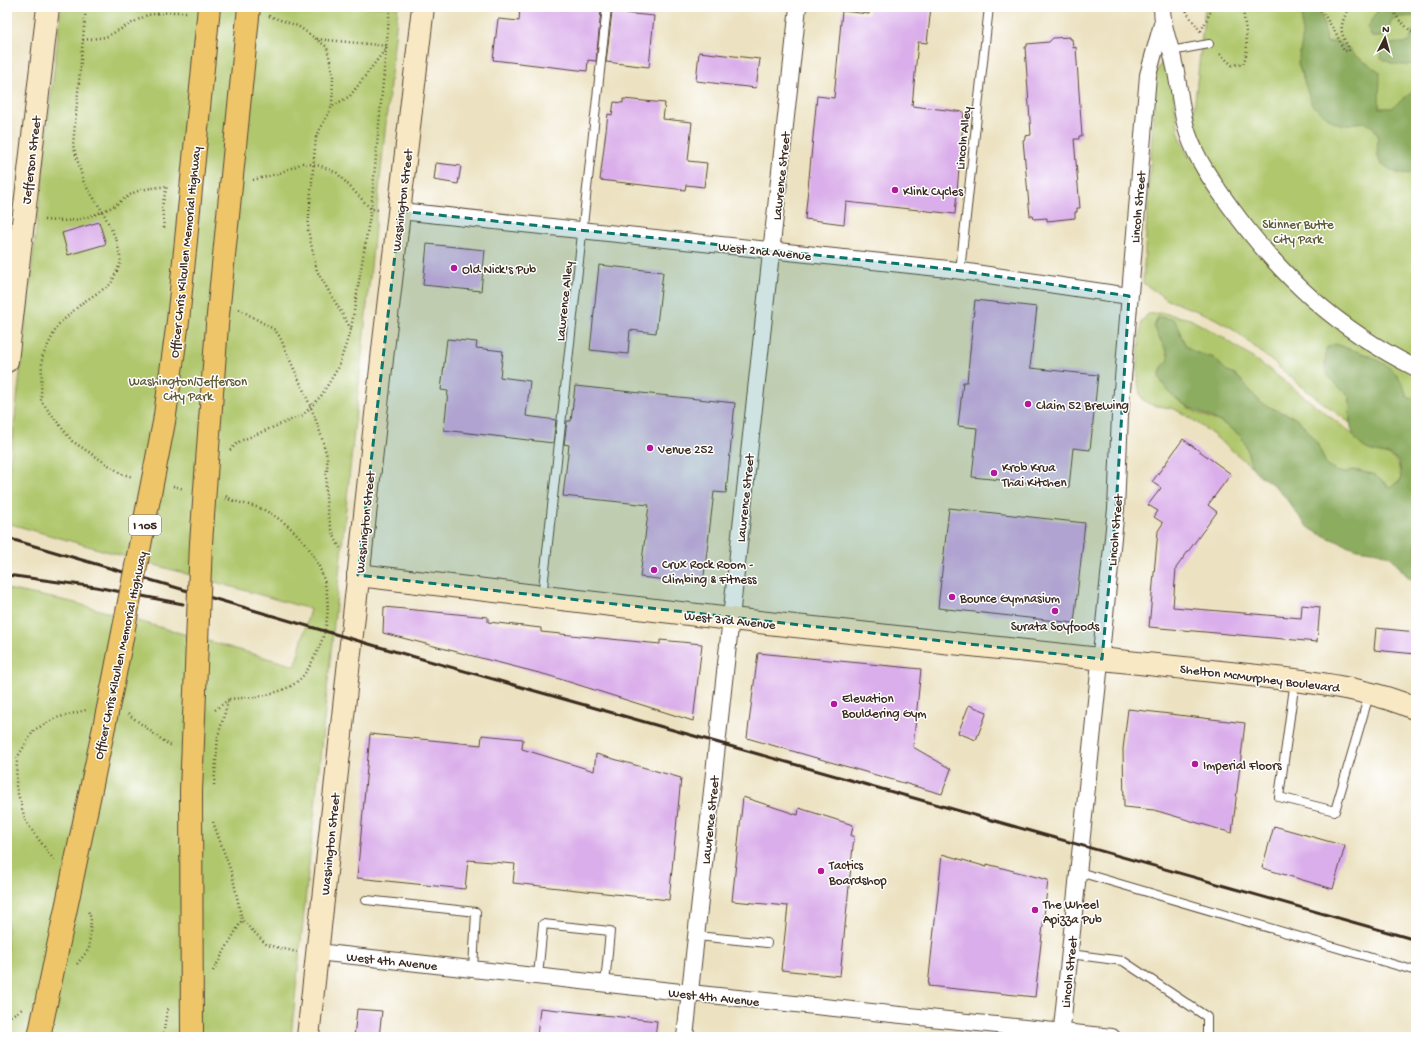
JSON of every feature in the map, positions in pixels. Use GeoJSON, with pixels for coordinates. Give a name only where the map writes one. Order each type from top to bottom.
{"type":"FeatureCollection","features":[{"type":"Feature","properties":{"kind":"highway","name":"Officer Chris Kilcullen Memorial Highway"},"geometry":{"type":"LineString","coordinates":[[39,1037],[115,677],[164,422],[178,321],[209,7]]}},
{"type":"Feature","properties":{"kind":"highway"},"geometry":{"type":"LineString","coordinates":[[192,1037],[191,791],[201,543],[217,325],[249,7]]}},
{"type":"Feature","properties":{"kind":"street","name":"Jefferson Street"},"geometry":{"type":"LineString","coordinates":[[7,361],[48,7]]}},
{"type":"Feature","properties":{"kind":"street","name":"Washington Street"},"geometry":{"type":"LineString","coordinates":[[308,1037],[383,350],[423,7]]}},
{"type":"Feature","properties":{"kind":"street","name":"Lawrence Street"},"geometry":{"type":"LineString","coordinates":[[685,1037],[798,7]]}},
{"type":"Feature","properties":{"kind":"street"},"geometry":{"type":"LineString","coordinates":[[1162,7],[1162,24],[1174,63],[1188,136],[1207,174],[1264,251],[1303,292],[1348,328],[1393,357],[1416,368]]}},
{"type":"Feature","properties":{"kind":"street","name":"Lincoln Street"},"geometry":{"type":"LineString","coordinates":[[1061,1034],[1102,659],[1116,510],[1120,415],[1148,75],[1162,24]]}},
{"type":"Feature","properties":{"kind":"street","name":"West 2nd Avenue"},"geometry":{"type":"LineString","coordinates":[[400,211],[960,271],[1129,296]]}},
{"type":"Feature","properties":{"kind":"street","name":"West 3rd Avenue"},"geometry":{"type":"LineString","coordinates":[[358,576],[731,619],[1102,659]]}},
{"type":"Feature","properties":{"kind":"street","name":"Shelton McMurphey Boulevard"},"geometry":{"type":"LineString","coordinates":[[1102,659],[1295,680],[1369,693],[1401,702],[1416,709]]}},
{"type":"Feature","properties":{"kind":"street","name":"West 4th Avenue"},"geometry":{"type":"LineString","coordinates":[[317,952],[1061,1034],[1112,1037]]}},
{"type":"Feature","properties":{"kind":"lane","name":"Lawrence Alley"},"geometry":{"type":"LineString","coordinates":[[542,597],[607,7]]}},
{"type":"Feature","properties":{"kind":"lane","name":"Lincoln Alley"},"geometry":{"type":"LineString","coordinates":[[960,271],[989,7]]}},
{"type":"Feature","properties":{"kind":"lane"},"geometry":{"type":"LineString","coordinates":[[1171,51],[1209,44]]}},
{"type":"Feature","properties":{"kind":"lane"},"geometry":{"type":"LineString","coordinates":[[1295,680],[1279,796],[1335,811],[1369,693]]}},
{"type":"Feature","properties":{"kind":"lane"},"geometry":{"type":"LineString","coordinates":[[1079,872],[1416,971]]}},
{"type":"Feature","properties":{"kind":"lane"},"geometry":{"type":"LineString","coordinates":[[366,900],[476,912],[472,969]]}},
{"type":"Feature","properties":{"kind":"lane"},"geometry":{"type":"LineString","coordinates":[[538,976],[543,924],[610,931],[605,984]]}},
{"type":"Feature","properties":{"kind":"lane"},"geometry":{"type":"LineString","coordinates":[[697,936],[767,942]]}},
{"type":"Feature","properties":{"kind":"lane"},"geometry":{"type":"LineString","coordinates":[[1070,954],[1123,961],[1207,1017],[1206,1037]]}},
{"type":"Feature","properties":{"kind":"path"},"geometry":{"type":"LineString","coordinates":[[86,7],[73,145],[84,183],[103,212],[117,241],[121,262],[111,284],[82,303],[58,325],[42,356],[41,401],[72,441],[122,474],[137,478]]}},
{"type":"Feature","properties":{"kind":"path"},"geometry":{"type":"LineString","coordinates":[[228,452],[240,441],[303,415],[321,396],[338,368],[352,329],[371,210],[388,46],[390,7]]}},
{"type":"Feature","properties":{"kind":"path"},"geometry":{"type":"LineString","coordinates":[[1186,7],[1187,13],[1209,44],[1232,65],[1243,64],[1246,57],[1248,46],[1243,7]]}},
{"type":"Feature","properties":{"kind":"path"},"geometry":{"type":"LineString","coordinates":[[1201,32],[1213,7]]}},
{"type":"Feature","properties":{"kind":"path"},"geometry":{"type":"LineString","coordinates":[[1319,7],[1336,33],[1344,51],[1346,52],[1349,51],[1349,48],[1342,35],[1342,22],[1349,7]]}},
{"type":"Feature","properties":{"kind":"path"},"geometry":{"type":"LineString","coordinates":[[1391,7],[1399,20],[1416,36]]}},
{"type":"Feature","properties":{"kind":"path"},"geometry":{"type":"LineString","coordinates":[[315,38],[388,46]]}},
{"type":"Feature","properties":{"kind":"path"},"geometry":{"type":"LineString","coordinates":[[332,106],[350,96],[388,46]]}},
{"type":"Feature","properties":{"kind":"path"},"geometry":{"type":"LineString","coordinates":[[316,137],[308,230],[317,271],[352,329]]}},
{"type":"Feature","properties":{"kind":"path"},"geometry":{"type":"LineString","coordinates":[[247,182],[277,174],[303,163],[321,166],[337,173],[371,210]]}},
{"type":"Feature","properties":{"kind":"path"},"geometry":{"type":"LineString","coordinates":[[166,233],[162,206],[167,186]]}},
{"type":"Feature","properties":{"kind":"path"},"geometry":{"type":"LineString","coordinates":[[23,218],[66,222],[103,212],[135,192],[144,189],[174,186]]}},
{"type":"Feature","properties":{"kind":"path"},"geometry":{"type":"LineString","coordinates":[[235,306],[275,330],[280,337],[311,407],[327,455],[325,491],[331,532],[344,551]]}},
{"type":"Feature","properties":{"kind":"path"},"geometry":{"type":"LineString","coordinates":[[167,485],[189,490]]}},
{"type":"Feature","properties":{"kind":"path"},"geometry":{"type":"LineString","coordinates":[[222,494],[234,501]]}},
{"type":"Feature","properties":{"kind":"path"},"geometry":{"type":"LineString","coordinates":[[214,789],[218,736],[229,699],[256,697],[276,693],[287,688],[298,680],[315,658],[324,637],[327,607],[324,576],[306,544],[288,524],[260,508],[219,498]]}},
{"type":"Feature","properties":{"kind":"path"},"geometry":{"type":"LineString","coordinates":[[212,819],[232,874],[242,920],[267,945],[291,952],[317,952]]}},
{"type":"Feature","properties":{"kind":"highlighted area"},"geometry":{"type":"Polygon","coordinates":[[[400,211],[948,269],[1129,296],[1116,509],[1102,659],[358,575],[400,211]]]}},
{"type":"Feature","properties":{"kind":"green space","name":"Washington/Jefferson City Park"},"geometry":{"type":"Polygon","coordinates":[[[61,7],[398,7],[291,1037],[7,1037],[7,589],[72,602],[295,666],[310,609],[7,523],[7,489],[61,7]]]}},
{"type":"Feature","properties":{"kind":"green space","name":"Skinner Butte City Park"},"geometry":{"type":"Polygon","coordinates":[[[1205,7],[1416,7],[1416,427],[1337,385],[1350,398],[1350,423],[1305,389],[1232,328],[1210,316],[1168,300],[1143,283],[1156,71],[1161,64],[1170,66],[1179,134],[1189,158],[1205,7]]]}},
{"type":"Feature","properties":{"kind":"green space"},"geometry":{"type":"Polygon","coordinates":[[[1377,7],[1416,7],[1416,16],[1400,17],[1391,20],[1389,30],[1381,37],[1371,36],[1368,27],[1378,10],[1377,7]]]}},
{"type":"Feature","properties":{"kind":"green space"},"geometry":{"type":"Polygon","coordinates":[[[1310,10],[1320,13],[1323,20],[1327,43],[1337,41],[1346,46],[1353,54],[1380,72],[1379,108],[1392,108],[1416,89],[1416,174],[1397,173],[1381,164],[1377,155],[1378,135],[1373,127],[1364,122],[1343,125],[1334,122],[1312,105],[1298,63],[1302,42],[1302,13],[1310,10]]]}},
{"type":"Feature","properties":{"kind":"green space"},"geometry":{"type":"Polygon","coordinates":[[[1416,25],[1416,63],[1407,65],[1398,64],[1389,62],[1380,57],[1382,47],[1386,45],[1409,42],[1416,25]]]}},
{"type":"Feature","properties":{"kind":"green space"},"geometry":{"type":"Polygon","coordinates":[[[1163,313],[1190,319],[1221,336],[1270,370],[1356,437],[1363,445],[1396,460],[1401,480],[1390,487],[1373,474],[1353,470],[1344,473],[1335,471],[1327,466],[1317,443],[1298,419],[1262,404],[1237,376],[1228,372],[1214,358],[1194,352],[1186,346],[1181,336],[1179,327],[1157,335],[1167,350],[1169,360],[1162,367],[1159,377],[1169,392],[1184,404],[1199,414],[1222,423],[1238,433],[1246,445],[1252,467],[1195,421],[1172,408],[1152,405],[1144,401],[1138,383],[1141,322],[1148,314],[1163,313]]]}},
{"type":"Feature","properties":{"kind":"green space"},"geometry":{"type":"Polygon","coordinates":[[[1158,317],[1173,319],[1179,327],[1181,336],[1186,346],[1194,352],[1214,358],[1228,372],[1237,376],[1262,404],[1298,419],[1317,443],[1327,466],[1335,471],[1344,473],[1353,470],[1373,474],[1390,487],[1401,480],[1399,463],[1393,457],[1369,450],[1362,446],[1353,435],[1350,420],[1350,398],[1329,377],[1325,369],[1326,348],[1335,344],[1370,356],[1386,365],[1393,371],[1403,385],[1408,398],[1416,399],[1416,581],[1407,576],[1389,556],[1382,553],[1353,548],[1327,537],[1307,526],[1280,491],[1259,475],[1253,468],[1246,446],[1237,433],[1227,426],[1184,404],[1166,389],[1159,377],[1162,367],[1169,360],[1154,326],[1158,317]]]}},
{"type":"Feature","properties":{"kind":"building"},"geometry":{"type":"Polygon","coordinates":[[[520,7],[569,7],[601,11],[596,61],[588,60],[587,71],[493,60],[498,19],[519,21],[520,7]]]}},
{"type":"Feature","properties":{"kind":"building"},"geometry":{"type":"Polygon","coordinates":[[[870,7],[931,7],[927,43],[918,42],[912,106],[964,112],[955,214],[846,202],[844,224],[805,219],[817,96],[834,98],[842,11],[869,14],[870,7]]]}},
{"type":"Feature","properties":{"kind":"building"},"geometry":{"type":"Polygon","coordinates":[[[612,12],[654,16],[649,67],[606,62],[612,12]]]}},
{"type":"Feature","properties":{"kind":"building"},"geometry":{"type":"Polygon","coordinates":[[[1070,37],[1070,39],[1072,39],[1073,48],[1076,47],[1082,136],[1079,136],[1079,139],[1074,139],[1080,208],[1077,208],[1077,212],[1075,212],[1075,218],[1047,221],[1047,218],[1034,219],[1033,216],[1030,216],[1023,140],[1025,139],[1025,136],[1031,135],[1025,47],[1027,47],[1027,44],[1049,42],[1053,38],[1070,37]]]}},
{"type":"Feature","properties":{"kind":"building"},"geometry":{"type":"Polygon","coordinates":[[[699,52],[760,59],[756,88],[696,81],[699,52]]]}},
{"type":"Feature","properties":{"kind":"building"},"geometry":{"type":"Polygon","coordinates":[[[623,99],[665,103],[663,119],[692,122],[688,161],[707,163],[704,187],[686,185],[685,190],[600,180],[608,114],[612,115],[614,102],[623,103],[623,99]]]}},
{"type":"Feature","properties":{"kind":"building"},"geometry":{"type":"Polygon","coordinates":[[[436,163],[461,166],[458,184],[434,180],[436,163]]]}},
{"type":"Feature","properties":{"kind":"building"},"geometry":{"type":"Polygon","coordinates":[[[99,222],[106,244],[68,255],[62,233],[99,222]]]}},
{"type":"Feature","properties":{"kind":"building","name":"Old Nick's Pub"},"geometry":{"type":"Polygon","coordinates":[[[427,244],[485,250],[481,291],[423,285],[427,244]]]}},
{"type":"Feature","properties":{"kind":"building"},"geometry":{"type":"Polygon","coordinates":[[[599,265],[663,272],[656,333],[630,330],[628,354],[590,350],[599,265]]]}},
{"type":"Feature","properties":{"kind":"building","name":"Claim 52 Brewing"},"geometry":{"type":"Polygon","coordinates":[[[975,300],[1037,307],[1030,368],[1098,375],[1090,450],[1073,448],[1069,487],[972,477],[977,428],[958,426],[963,382],[967,382],[975,300]]]}},
{"type":"Feature","properties":{"kind":"building"},"geometry":{"type":"Polygon","coordinates":[[[447,339],[477,342],[476,348],[503,351],[500,377],[530,381],[526,416],[556,420],[553,443],[444,430],[448,391],[441,390],[447,339]]]}},
{"type":"Feature","properties":{"kind":"building","name":"Venue 252"},"geometry":{"type":"Polygon","coordinates":[[[575,386],[735,403],[726,493],[714,492],[703,584],[640,577],[649,505],[563,496],[569,445],[564,444],[567,421],[571,421],[575,386]]]}},
{"type":"Feature","properties":{"kind":"building"},"geometry":{"type":"Polygon","coordinates":[[[1183,439],[1231,474],[1208,505],[1217,512],[1176,568],[1173,607],[1301,618],[1302,605],[1320,607],[1317,642],[1149,627],[1158,531],[1163,523],[1154,517],[1158,511],[1148,505],[1161,488],[1152,482],[1183,439]]]}},
{"type":"Feature","properties":{"kind":"building"},"geometry":{"type":"Polygon","coordinates":[[[949,508],[1085,523],[1074,623],[938,608],[949,508]]]}},
{"type":"Feature","properties":{"kind":"building"},"geometry":{"type":"Polygon","coordinates":[[[384,607],[488,617],[488,622],[541,628],[541,632],[660,644],[660,640],[702,644],[693,721],[547,675],[383,633],[384,607]]]}},
{"type":"Feature","properties":{"kind":"building"},"geometry":{"type":"Polygon","coordinates":[[[1376,628],[1416,632],[1416,654],[1374,650],[1376,628]]]}},
{"type":"Feature","properties":{"kind":"building","name":"Elevation Bouldering Gym"},"geometry":{"type":"Polygon","coordinates":[[[758,653],[921,669],[913,747],[951,769],[942,794],[747,738],[758,653]]]}},
{"type":"Feature","properties":{"kind":"building"},"geometry":{"type":"Polygon","coordinates":[[[969,705],[987,712],[976,740],[958,733],[969,705]]]}},
{"type":"Feature","properties":{"kind":"building"},"geometry":{"type":"Polygon","coordinates":[[[1128,709],[1245,723],[1232,833],[1154,810],[1124,807],[1123,749],[1128,709]]]}},
{"type":"Feature","properties":{"kind":"building"},"geometry":{"type":"Polygon","coordinates":[[[370,734],[481,745],[482,735],[523,739],[522,749],[594,771],[596,754],[681,778],[669,900],[513,883],[515,864],[468,860],[465,889],[357,878],[370,734]]]}},
{"type":"Feature","properties":{"kind":"building","name":"Tactics Boardshop"},"geometry":{"type":"Polygon","coordinates":[[[743,797],[798,815],[799,808],[853,825],[851,836],[854,836],[840,976],[781,970],[788,906],[732,901],[743,797]]]}},
{"type":"Feature","properties":{"kind":"building"},"geometry":{"type":"Polygon","coordinates":[[[1274,826],[1345,846],[1333,889],[1262,868],[1274,826]]]}},
{"type":"Feature","properties":{"kind":"building"},"geometry":{"type":"Polygon","coordinates":[[[942,854],[987,867],[987,864],[1048,880],[1035,997],[928,986],[942,854]]]}},
{"type":"Feature","properties":{"kind":"building"},"geometry":{"type":"Polygon","coordinates":[[[540,1008],[657,1021],[655,1037],[537,1037],[540,1008]]]}},
{"type":"Feature","properties":{"kind":"building"},"geometry":{"type":"Polygon","coordinates":[[[357,1009],[382,1011],[379,1037],[354,1037],[357,1009]]]}},
{"type":"Feature","properties":{"kind":"railway"},"geometry":{"type":"LineString","coordinates":[[7,538],[376,646],[1416,940]]}},
{"type":"Feature","properties":{"kind":"railway"},"geometry":{"type":"LineString","coordinates":[[7,575],[96,587],[183,604]]}},
{"type":"Feature","properties":{"kind":"place","name":"Klink Cycles"},"geometry":{"type":"Point","coordinates":[895,190]}},
{"type":"Feature","properties":{"kind":"place","name":"Old Nick's Pub"},"geometry":{"type":"Point","coordinates":[454,268]}},
{"type":"Feature","properties":{"kind":"place","name":"Claim 52 Brewing"},"geometry":{"type":"Point","coordinates":[1028,404]}},
{"type":"Feature","properties":{"kind":"place","name":"Venue 252"},"geometry":{"type":"Point","coordinates":[650,448]}},
{"type":"Feature","properties":{"kind":"place","name":"Krob Krua Thai Kitchen"},"geometry":{"type":"Point","coordinates":[994,473]}},
{"type":"Feature","properties":{"kind":"place","name":"Crux Rock Room - Climbing & Fitness"},"geometry":{"type":"Point","coordinates":[654,570]}},
{"type":"Feature","properties":{"kind":"place","name":"Bounce Gymnasium"},"geometry":{"type":"Point","coordinates":[952,597]}},
{"type":"Feature","properties":{"kind":"place","name":"Surata Soyfoods"},"geometry":{"type":"Point","coordinates":[1055,611]}},
{"type":"Feature","properties":{"kind":"place","name":"Elevation Bouldering Gym"},"geometry":{"type":"Point","coordinates":[834,704]}},
{"type":"Feature","properties":{"kind":"place","name":"Imperial Floors"},"geometry":{"type":"Point","coordinates":[1195,764]}},
{"type":"Feature","properties":{"kind":"place","name":"Tactics Boardshop"},"geometry":{"type":"Point","coordinates":[821,871]}},
{"type":"Feature","properties":{"kind":"place","name":"The Wheel Apizza Pub"},"geometry":{"type":"Point","coordinates":[1035,910]}}]}
